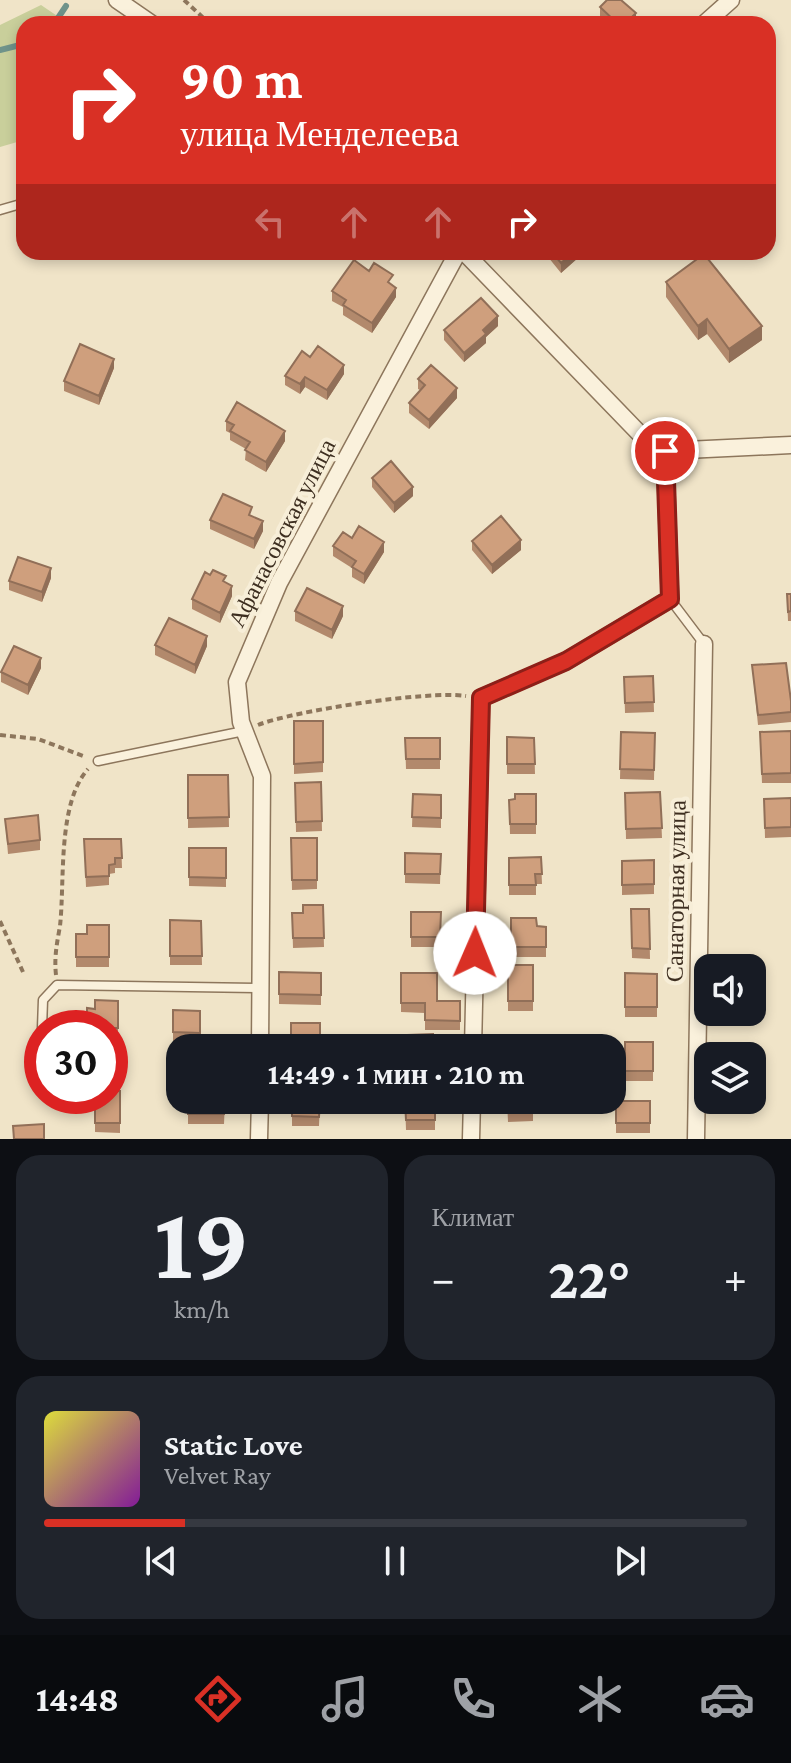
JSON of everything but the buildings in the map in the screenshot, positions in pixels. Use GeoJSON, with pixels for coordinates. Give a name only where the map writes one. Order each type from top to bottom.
{"type":"FeatureCollection","features":[{"type":"Feature","properties":{"kind":"street"},"geometry":{"type":"LineString","coordinates":[[117,0],[140,16]]}},
{"type":"Feature","properties":{"kind":"street"},"geometry":{"type":"LineString","coordinates":[[713,16],[731,0]]}},
{"type":"Feature","properties":{"kind":"street","name":"Афанасовская улица"},"geometry":{"type":"LineString","coordinates":[[260,1034],[262,776],[245,731],[237,682],[279,583],[457,260]]}},
{"type":"Feature","properties":{"kind":"street"},"geometry":{"type":"LineString","coordinates":[[469,260],[638,432],[665,451],[791,445]]}},
{"type":"Feature","properties":{"kind":"street"},"geometry":{"type":"LineString","coordinates":[[473,1034],[481,698],[566,661],[670,599],[665,451]]}},
{"type":"Feature","properties":{"kind":"street","name":"Санаторная улица"},"geometry":{"type":"LineString","coordinates":[[696,1139],[704,644]]}},
{"type":"Feature","properties":{"kind":"street"},"geometry":{"type":"LineString","coordinates":[[259,1139],[260,1114]]}},
{"type":"Feature","properties":{"kind":"street"},"geometry":{"type":"LineString","coordinates":[[471,1139],[472,1114]]}},
{"type":"Feature","properties":{"kind":"lane"},"geometry":{"type":"LineString","coordinates":[[670,599],[704,644]]}},
{"type":"Feature","properties":{"kind":"lane"},"geometry":{"type":"LineString","coordinates":[[98,761],[245,731]]}},
{"type":"Feature","properties":{"kind":"lane"},"geometry":{"type":"LineString","coordinates":[[43,1010],[43,1000],[57,985],[261,988]]}},
{"type":"Feature","properties":{"kind":"path"},"geometry":{"type":"LineString","coordinates":[[184,0],[201,16]]}},
{"type":"Feature","properties":{"kind":"path"},"geometry":{"type":"LineString","coordinates":[[245,731],[272,719],[341,708],[458,695],[481,698]]}},
{"type":"Feature","properties":{"kind":"path"},"geometry":{"type":"LineString","coordinates":[[0,735],[38,739],[98,761],[85,772],[66,833],[60,925],[54,958],[57,985]]}},
{"type":"Feature","properties":{"kind":"path"},"geometry":{"type":"LineString","coordinates":[[0,921],[23,972]]}},
{"type":"Feature","properties":{"kind":"green space"},"geometry":{"type":"Polygon","coordinates":[[[41,5],[57,16],[18,16],[41,5]]]}},
{"type":"Feature","properties":{"kind":"green space"},"geometry":{"type":"Polygon","coordinates":[[[16,17],[16,142],[0,147],[0,25],[16,17]]]}},
{"type":"Feature","properties":{"kind":"waterway"},"geometry":{"type":"LineString","coordinates":[[59,16],[66,6]]}},
{"type":"Feature","properties":{"kind":"waterway"},"geometry":{"type":"LineString","coordinates":[[0,50],[16,46]]}},
{"type":"Feature","properties":{"kind":"route"},"geometry":{"type":"LineString","coordinates":[[475,953],[481,698],[566,661],[670,599],[665,451]]}}]}
